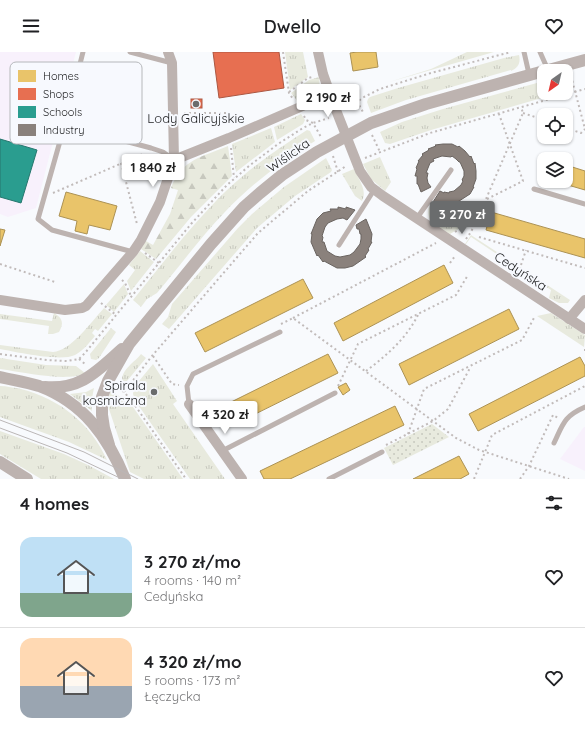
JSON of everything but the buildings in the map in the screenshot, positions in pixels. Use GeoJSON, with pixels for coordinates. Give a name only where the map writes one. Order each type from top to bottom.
{"type":"FeatureCollection","features":[{"type":"Feature","properties":{"kind":"street"},"geometry":{"type":"LineString","coordinates":[[0,300],[65,310],[82,308],[94,298],[138,247],[160,202],[174,160],[172,63],[168,52]]}},
{"type":"Feature","properties":{"kind":"street","name":"Cedyńska"},"geometry":{"type":"LineString","coordinates":[[318,52],[323,74],[330,94],[363,177],[374,190],[446,238],[458,250],[585,329]]}},
{"type":"Feature","properties":{"kind":"street","name":"Wiślicka"},"geometry":{"type":"LineString","coordinates":[[571,64],[585,60]]}},
{"type":"Feature","properties":{"kind":"street","name":"Wiślicka"},"geometry":{"type":"LineString","coordinates":[[109,445],[104,428],[101,408],[102,397],[108,381],[129,344],[211,244],[244,207],[288,171],[317,152],[371,123],[426,104],[537,73]]}},
{"type":"Feature","properties":{"kind":"street"},"geometry":{"type":"LineString","coordinates":[[174,160],[330,94]]}},
{"type":"Feature","properties":{"kind":"street"},"geometry":{"type":"LineString","coordinates":[[569,319],[585,300]]}},
{"type":"Feature","properties":{"kind":"street","name":"Wiślicka"},"geometry":{"type":"LineString","coordinates":[[38,386],[60,387],[81,382],[129,344]]}},
{"type":"Feature","properties":{"kind":"street"},"geometry":{"type":"LineString","coordinates":[[1,378],[38,386],[62,397],[78,409],[97,428],[109,445],[125,479]]}},
{"type":"Feature","properties":{"kind":"street"},"geometry":{"type":"LineString","coordinates":[[189,404],[242,479]]}},
{"type":"Feature","properties":{"kind":"street"},"geometry":{"type":"LineString","coordinates":[[0,462],[27,479]]}},
{"type":"Feature","properties":{"kind":"lane"},"geometry":{"type":"LineString","coordinates":[[81,62],[83,52]]}},
{"type":"Feature","properties":{"kind":"lane"},"geometry":{"type":"LineString","coordinates":[[130,52],[172,63]]}},
{"type":"Feature","properties":{"kind":"lane"},"geometry":{"type":"LineString","coordinates":[[524,52],[530,75]]}},
{"type":"Feature","properties":{"kind":"lane"},"geometry":{"type":"LineString","coordinates":[[540,52],[544,64]]}},
{"type":"Feature","properties":{"kind":"lane"},"geometry":{"type":"LineString","coordinates":[[60,144],[38,219],[52,230],[138,247]]}},
{"type":"Feature","properties":{"kind":"lane"},"geometry":{"type":"LineString","coordinates":[[136,144],[162,152],[174,160]]}},
{"type":"Feature","properties":{"kind":"lane"},"geometry":{"type":"LineString","coordinates":[[417,218],[451,170]]}},
{"type":"Feature","properties":{"kind":"lane"},"geometry":{"type":"LineString","coordinates":[[534,189],[585,204]]}},
{"type":"Feature","properties":{"kind":"lane"},"geometry":{"type":"LineString","coordinates":[[339,245],[374,190]]}},
{"type":"Feature","properties":{"kind":"lane"},"geometry":{"type":"LineString","coordinates":[[189,404],[187,386],[193,374],[280,332]]}},
{"type":"Feature","properties":{"kind":"lane"},"geometry":{"type":"LineString","coordinates":[[222,450],[335,393]]}},
{"type":"Feature","properties":{"kind":"lane"},"geometry":{"type":"LineString","coordinates":[[554,443],[565,421],[573,412],[585,407]]}},
{"type":"Feature","properties":{"kind":"lane"},"geometry":{"type":"LineString","coordinates":[[329,479],[382,452]]}},
{"type":"Feature","properties":{"kind":"path"},"geometry":{"type":"LineString","coordinates":[[283,52],[289,93],[306,120],[313,123],[322,138]]}},
{"type":"Feature","properties":{"kind":"path"},"geometry":{"type":"LineString","coordinates":[[343,111],[366,95],[380,89],[431,73],[511,52]]}},
{"type":"Feature","properties":{"kind":"path"},"geometry":{"type":"LineString","coordinates":[[289,93],[308,78],[323,74]]}},
{"type":"Feature","properties":{"kind":"path"},"geometry":{"type":"LineString","coordinates":[[573,84],[585,129],[581,133],[573,130]]}},
{"type":"Feature","properties":{"kind":"path"},"geometry":{"type":"LineString","coordinates":[[362,159],[430,133],[585,89]]}},
{"type":"Feature","properties":{"kind":"path"},"geometry":{"type":"LineString","coordinates":[[357,101],[365,117]]}},
{"type":"Feature","properties":{"kind":"path"},"geometry":{"type":"LineString","coordinates":[[450,263],[471,232],[523,113],[521,107]]}},
{"type":"Feature","properties":{"kind":"path"},"geometry":{"type":"LineString","coordinates":[[196,108],[196,113]]}},
{"type":"Feature","properties":{"kind":"path"},"geometry":{"type":"LineString","coordinates":[[174,113],[228,113]]}},
{"type":"Feature","properties":{"kind":"path"},"geometry":{"type":"LineString","coordinates":[[206,113],[206,118]]}},
{"type":"Feature","properties":{"kind":"path"},"geometry":{"type":"LineString","coordinates":[[523,113],[537,118]]}},
{"type":"Feature","properties":{"kind":"path"},"geometry":{"type":"LineString","coordinates":[[486,199],[523,180],[499,114]]}},
{"type":"Feature","properties":{"kind":"path"},"geometry":{"type":"LineString","coordinates":[[0,354],[62,361],[79,359],[205,208],[234,178],[278,144],[313,123],[333,116]]}},
{"type":"Feature","properties":{"kind":"path"},"geometry":{"type":"LineString","coordinates":[[372,134],[380,152]]}},
{"type":"Feature","properties":{"kind":"path"},"geometry":{"type":"LineString","coordinates":[[229,138],[234,178]]}},
{"type":"Feature","properties":{"kind":"path"},"geometry":{"type":"LineString","coordinates":[[44,198],[150,151],[151,148]]}},
{"type":"Feature","properties":{"kind":"path"},"geometry":{"type":"LineString","coordinates":[[332,154],[336,162],[338,172]]}},
{"type":"Feature","properties":{"kind":"path"},"geometry":{"type":"LineString","coordinates":[[186,479],[132,401],[124,392],[152,356],[258,232],[308,191],[352,163]]}},
{"type":"Feature","properties":{"kind":"path"},"geometry":{"type":"LineString","coordinates":[[121,164],[138,247],[159,263]]}},
{"type":"Feature","properties":{"kind":"path"},"geometry":{"type":"LineString","coordinates":[[479,237],[585,268]]}},
{"type":"Feature","properties":{"kind":"path"},"geometry":{"type":"LineString","coordinates":[[280,332],[276,326],[446,238]]}},
{"type":"Feature","properties":{"kind":"path"},"geometry":{"type":"LineString","coordinates":[[521,265],[526,250]]}},
{"type":"Feature","properties":{"kind":"path"},"geometry":{"type":"LineString","coordinates":[[0,264],[55,282]]}},
{"type":"Feature","properties":{"kind":"path"},"geometry":{"type":"LineString","coordinates":[[335,393],[358,344],[456,294],[468,275]]}},
{"type":"Feature","properties":{"kind":"path"},"geometry":{"type":"LineString","coordinates":[[125,283],[132,296]]}},
{"type":"Feature","properties":{"kind":"path"},"geometry":{"type":"LineString","coordinates":[[105,306],[116,315]]}},
{"type":"Feature","properties":{"kind":"path"},"geometry":{"type":"LineString","coordinates":[[366,371],[398,343],[414,324],[418,314]]}},
{"type":"Feature","properties":{"kind":"path"},"geometry":{"type":"LineString","coordinates":[[293,318],[456,438],[485,452],[569,479]]}},
{"type":"Feature","properties":{"kind":"path"},"geometry":{"type":"LineString","coordinates":[[408,434],[424,389],[522,340],[534,318]]}},
{"type":"Feature","properties":{"kind":"path"},"geometry":{"type":"LineString","coordinates":[[152,356],[172,384],[187,386]]}},
{"type":"Feature","properties":{"kind":"path"},"geometry":{"type":"LineString","coordinates":[[382,452],[380,448],[433,421],[448,409],[470,367]]}},
{"type":"Feature","properties":{"kind":"path"},"geometry":{"type":"LineString","coordinates":[[474,479],[492,435],[585,386]]}},
{"type":"Feature","properties":{"kind":"path"},"geometry":{"type":"LineString","coordinates":[[520,479],[529,466],[553,415],[565,421]]}},
{"type":"Feature","properties":{"kind":"shaded area"},"geometry":{"type":"Polygon","coordinates":[[[0,52],[76,52],[73,62],[10,62],[10,144],[52,144],[36,208],[8,217],[0,214],[0,52]]]}},
{"type":"Feature","properties":{"kind":"shaded area"},"geometry":{"type":"Polygon","coordinates":[[[585,427],[585,471],[560,459],[585,427]]]}},
{"type":"Feature","properties":{"kind":"green space"},"geometry":{"type":"Polygon","coordinates":[[[285,52],[303,52],[308,77],[290,90],[285,52]]]}},
{"type":"Feature","properties":{"kind":"green space"},"geometry":{"type":"Polygon","coordinates":[[[467,52],[494,52],[389,82],[431,69],[467,52]]]}},
{"type":"Feature","properties":{"kind":"green space"},"geometry":{"type":"Polygon","coordinates":[[[519,55],[520,60],[518,65],[511,71],[406,100],[371,113],[367,102],[370,97],[398,88],[519,55]]]}},
{"type":"Feature","properties":{"kind":"green space"},"geometry":{"type":"Polygon","coordinates":[[[319,77],[319,87],[317,91],[311,96],[298,102],[291,93],[309,80],[319,77]]]}},
{"type":"Feature","properties":{"kind":"green space"},"geometry":{"type":"Polygon","coordinates":[[[537,83],[537,99],[431,130],[390,144],[385,143],[380,132],[402,122],[537,83]]]}},
{"type":"Feature","properties":{"kind":"green space"},"geometry":{"type":"Polygon","coordinates":[[[301,114],[305,120],[303,124],[277,140],[274,127],[301,114]]]}},
{"type":"Feature","properties":{"kind":"green space"},"geometry":{"type":"Polygon","coordinates":[[[271,128],[275,142],[236,172],[232,144],[271,128]]]}},
{"type":"Feature","properties":{"kind":"green space"},"geometry":{"type":"Polygon","coordinates":[[[307,130],[310,131],[315,141],[267,174],[234,203],[206,232],[157,293],[147,299],[141,307],[133,300],[190,230],[226,191],[265,158],[307,130]]]}},
{"type":"Feature","properties":{"kind":"green space"},"geometry":{"type":"Polygon","coordinates":[[[228,146],[232,176],[191,217],[156,259],[141,249],[146,241],[153,245],[170,214],[178,190],[171,188],[181,171],[201,156],[228,146]]]}},
{"type":"Feature","properties":{"kind":"green space"},"geometry":{"type":"Polygon","coordinates":[[[380,157],[391,182],[385,191],[371,179],[363,164],[380,157]]]}},
{"type":"Feature","properties":{"kind":"green space"},"geometry":{"type":"Polygon","coordinates":[[[326,158],[332,170],[331,172],[295,196],[257,228],[169,329],[162,324],[168,317],[172,304],[238,228],[284,187],[326,158]]]}},
{"type":"Feature","properties":{"kind":"green space"},"geometry":{"type":"Polygon","coordinates":[[[354,169],[360,180],[364,193],[362,201],[355,196],[342,174],[354,169]]]}},
{"type":"Feature","properties":{"kind":"green space"},"geometry":{"type":"Polygon","coordinates":[[[429,207],[460,228],[450,234],[437,227],[429,217],[429,207]]]}},
{"type":"Feature","properties":{"kind":"green space"},"geometry":{"type":"Polygon","coordinates":[[[471,235],[570,300],[568,303],[559,303],[549,298],[551,290],[471,237],[465,244],[471,235]]]}},
{"type":"Feature","properties":{"kind":"green space"},"geometry":{"type":"Polygon","coordinates":[[[140,251],[154,262],[131,291],[127,281],[135,270],[129,265],[140,251]]]}},
{"type":"Feature","properties":{"kind":"green space"},"geometry":{"type":"Polygon","coordinates":[[[124,284],[128,294],[114,312],[106,305],[124,284]]]}},
{"type":"Feature","properties":{"kind":"green space"},"geometry":{"type":"Polygon","coordinates":[[[104,308],[112,314],[98,331],[95,329],[92,333],[95,336],[75,355],[68,357],[49,357],[0,349],[0,345],[53,352],[60,350],[67,347],[74,341],[104,308]]]}},
{"type":"Feature","properties":{"kind":"green space"},"geometry":{"type":"Polygon","coordinates":[[[54,313],[61,319],[62,326],[59,332],[53,334],[48,334],[49,326],[0,319],[0,314],[52,321],[54,313]]]}},
{"type":"Feature","properties":{"kind":"green space"},"geometry":{"type":"Polygon","coordinates":[[[551,313],[585,335],[584,347],[537,316],[551,313]]]}},
{"type":"Feature","properties":{"kind":"green space"},"geometry":{"type":"Polygon","coordinates":[[[111,328],[116,332],[99,358],[96,360],[91,359],[90,354],[111,328]]]}},
{"type":"Feature","properties":{"kind":"green space"},"geometry":{"type":"Polygon","coordinates":[[[141,354],[146,358],[127,381],[124,382],[122,380],[124,372],[141,354]]]}},
{"type":"Feature","properties":{"kind":"green space"},"geometry":{"type":"Polygon","coordinates":[[[0,358],[46,365],[76,366],[85,373],[78,376],[58,377],[0,369],[0,358]]]}},
{"type":"Feature","properties":{"kind":"green space"},"geometry":{"type":"Polygon","coordinates":[[[153,364],[177,401],[173,404],[225,479],[190,479],[136,402],[133,394],[134,387],[153,364]]]}},
{"type":"Feature","properties":{"kind":"green space"},"geometry":{"type":"Polygon","coordinates":[[[0,386],[35,393],[61,406],[83,424],[100,447],[107,460],[69,442],[0,417],[0,386]]]}},
{"type":"Feature","properties":{"kind":"green space"},"geometry":{"type":"Polygon","coordinates":[[[94,388],[91,403],[92,411],[70,394],[86,392],[94,388]]]}},
{"type":"Feature","properties":{"kind":"green space"},"geometry":{"type":"Polygon","coordinates":[[[110,390],[127,401],[133,407],[183,479],[144,479],[130,472],[109,409],[108,402],[110,390]]]}},
{"type":"Feature","properties":{"kind":"green space"},"geometry":{"type":"Polygon","coordinates":[[[432,424],[449,437],[393,465],[384,448],[432,424]]]}},
{"type":"Feature","properties":{"kind":"green space"},"geometry":{"type":"Polygon","coordinates":[[[0,431],[64,454],[114,479],[41,479],[0,454],[0,431]]]}},
{"type":"Feature","properties":{"kind":"tram line"},"geometry":{"type":"LineString","coordinates":[[0,420],[84,452],[138,479]]}},
{"type":"Feature","properties":{"kind":"tram line"},"geometry":{"type":"LineString","coordinates":[[0,428],[67,453],[122,479]]}},
{"type":"Feature","properties":{"kind":"place","name":"Lody Galicyjskie"},"geometry":{"type":"Point","coordinates":[196,104]}},
{"type":"Feature","properties":{"kind":"place","name":"Spirala kosmiczna"},"geometry":{"type":"Point","coordinates":[154,392]}}]}
